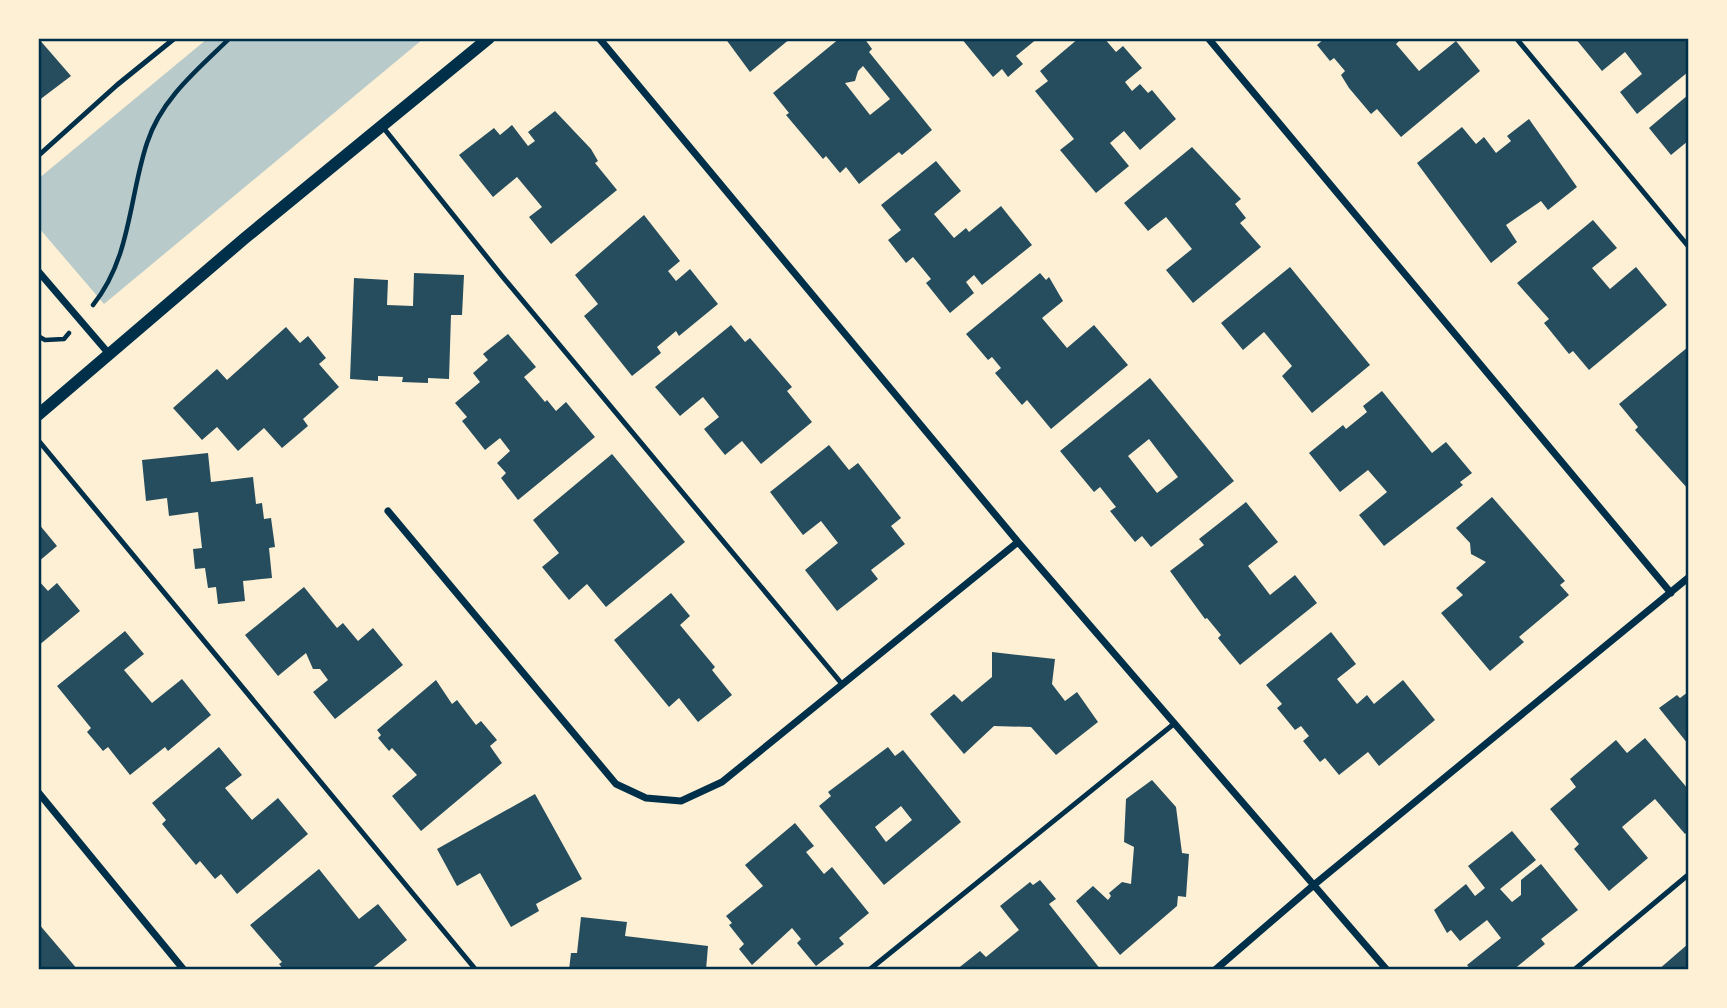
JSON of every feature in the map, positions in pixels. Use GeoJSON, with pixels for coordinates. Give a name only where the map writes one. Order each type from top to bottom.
{"type":"FeatureCollection","features":[{"type":"Feature","properties":{"kind":"street"},"geometry":{"type":"LineString","coordinates":[[38,415],[245,238],[489,38]]}},
{"type":"Feature","properties":{"kind":"street"},"geometry":{"type":"LineString","coordinates":[[599,38],[1018,542],[1387,970]]}},
{"type":"Feature","properties":{"kind":"street"},"geometry":{"type":"LineString","coordinates":[[1208,38],[1671,593]]}},
{"type":"Feature","properties":{"kind":"street"},"geometry":{"type":"LineString","coordinates":[[38,271],[110,356]]}},
{"type":"Feature","properties":{"kind":"street"},"geometry":{"type":"LineString","coordinates":[[388,511],[616,784],[646,798],[681,801],[722,782],[1018,542]]}},
{"type":"Feature","properties":{"kind":"street"},"geometry":{"type":"LineString","coordinates":[[1215,970],[1315,884],[1689,578]]}},
{"type":"Feature","properties":{"kind":"street"},"geometry":{"type":"LineString","coordinates":[[38,792],[184,970]]}},
{"type":"Feature","properties":{"kind":"lane"},"geometry":{"type":"LineString","coordinates":[[38,156],[117,85],[175,38]]}},
{"type":"Feature","properties":{"kind":"lane"},"geometry":{"type":"LineString","coordinates":[[1516,38],[1689,246]]}},
{"type":"Feature","properties":{"kind":"lane"},"geometry":{"type":"LineString","coordinates":[[382,126],[510,286],[842,684]]}},
{"type":"Feature","properties":{"kind":"lane"},"geometry":{"type":"LineString","coordinates":[[38,440],[475,970]]}},
{"type":"Feature","properties":{"kind":"lane"},"geometry":{"type":"LineString","coordinates":[[869,970],[1175,723]]}},
{"type":"Feature","properties":{"kind":"lane"},"geometry":{"type":"LineString","coordinates":[[1574,970],[1689,875]]}},
{"type":"Feature","properties":{"kind":"path"},"geometry":{"type":"LineString","coordinates":[[38,336],[45,340],[64,339],[97,300],[128,231],[147,143],[155,124],[170,99],[230,38]]}},
{"type":"Feature","properties":{"kind":"shaded area"},"geometry":{"type":"Polygon","coordinates":[[[207,39],[423,39],[104,304],[39,228],[38,179],[207,39]]]}},
{"type":"Feature","properties":{"kind":"building"},"geometry":{"type":"Polygon","coordinates":[[[38,38],[71,76],[38,101],[38,38]]]}},
{"type":"Feature","properties":{"kind":"building"},"geometry":{"type":"Polygon","coordinates":[[[725,38],[791,38],[750,72],[725,38]]]}},
{"type":"Feature","properties":{"kind":"building"},"geometry":{"type":"Polygon","coordinates":[[[840,38],[864,38],[872,49],[869,52],[932,130],[902,155],[899,152],[859,184],[846,167],[840,173],[826,156],[823,159],[786,115],[789,113],[773,93],[840,38]],[[863,66],[855,81],[845,83],[870,115],[890,99],[863,66]]]}},
{"type":"Feature","properties":{"kind":"building"},"geometry":{"type":"Polygon","coordinates":[[[961,38],[1038,38],[1016,56],[1023,64],[1008,77],[1002,69],[993,77],[961,38]]]}},
{"type":"Feature","properties":{"kind":"building"},"geometry":{"type":"Polygon","coordinates":[[[1079,38],[1104,38],[1116,52],[1123,46],[1142,68],[1125,82],[1132,91],[1140,84],[1148,93],[1152,90],[1176,119],[1140,150],[1124,131],[1110,143],[1129,166],[1096,193],[1060,150],[1074,139],[1035,91],[1048,81],[1040,71],[1079,38]]]}},
{"type":"Feature","properties":{"kind":"building"},"geometry":{"type":"Polygon","coordinates":[[[1325,38],[1402,38],[1396,44],[1419,71],[1456,41],[1480,71],[1401,137],[1377,109],[1371,114],[1349,88],[1341,75],[1345,71],[1334,58],[1330,61],[1317,45],[1325,38]]]}},
{"type":"Feature","properties":{"kind":"building"},"geometry":{"type":"Polygon","coordinates":[[[1575,38],[1688,38],[1688,72],[1637,114],[1620,92],[1642,74],[1625,52],[1602,71],[1575,38]]]}},
{"type":"Feature","properties":{"kind":"building"},"geometry":{"type":"Polygon","coordinates":[[[1688,95],[1688,141],[1671,155],[1649,128],[1688,95]]]}},
{"type":"Feature","properties":{"kind":"building"},"geometry":{"type":"Polygon","coordinates":[[[555,111],[591,149],[598,161],[595,163],[617,190],[551,244],[529,217],[542,207],[517,177],[493,197],[459,155],[494,128],[500,135],[512,125],[528,146],[535,141],[528,132],[555,111]]]}},
{"type":"Feature","properties":{"kind":"building"},"geometry":{"type":"Polygon","coordinates":[[[1529,119],[1577,187],[1548,210],[1541,201],[1506,225],[1517,242],[1491,263],[1417,163],[1462,127],[1476,144],[1484,137],[1496,153],[1511,141],[1507,136],[1529,119]]]}},
{"type":"Feature","properties":{"kind":"building"},"geometry":{"type":"Polygon","coordinates":[[[1192,147],[1241,199],[1235,204],[1246,218],[1240,223],[1261,247],[1193,303],[1166,270],[1192,249],[1166,217],[1148,231],[1124,203],[1192,147]]]}},
{"type":"Feature","properties":{"kind":"building"},"geometry":{"type":"Polygon","coordinates":[[[936,161],[961,191],[934,214],[954,238],[966,228],[969,232],[1001,206],[1032,245],[982,285],[974,275],[966,282],[974,293],[950,313],[926,283],[931,279],[913,257],[906,263],[888,240],[901,230],[881,205],[936,161]]]}},
{"type":"Feature","properties":{"kind":"building"},"geometry":{"type":"Polygon","coordinates":[[[644,215],[680,261],[668,271],[676,281],[690,269],[718,304],[679,336],[676,331],[657,347],[661,353],[632,376],[584,316],[598,304],[575,275],[644,215]]]}},
{"type":"Feature","properties":{"kind":"building"},"geometry":{"type":"Polygon","coordinates":[[[1593,220],[1617,248],[1592,268],[1610,289],[1636,267],[1667,305],[1589,370],[1573,351],[1569,354],[1544,323],[1549,319],[1517,283],[1593,220]]]}},
{"type":"Feature","properties":{"kind":"building"},"geometry":{"type":"Polygon","coordinates":[[[1290,267],[1370,365],[1312,413],[1282,376],[1292,366],[1264,332],[1243,350],[1221,323],[1290,267]]]}},
{"type":"Feature","properties":{"kind":"building"},"geometry":{"type":"Polygon","coordinates":[[[414,273],[464,275],[462,315],[451,315],[449,379],[428,378],[428,383],[402,382],[403,377],[378,376],[378,381],[350,379],[354,278],[388,280],[387,305],[413,306],[414,273]]]}},
{"type":"Feature","properties":{"kind":"building"},"geometry":{"type":"Polygon","coordinates":[[[1040,273],[1046,280],[1049,277],[1063,301],[1042,318],[1067,348],[1094,325],[1128,365],[1051,429],[1027,400],[1022,405],[995,373],[1001,368],[992,357],[988,360],[966,334],[1040,273]]]}},
{"type":"Feature","properties":{"kind":"building"},"geometry":{"type":"Polygon","coordinates":[[[731,325],[745,342],[750,338],[792,387],[787,391],[812,422],[761,464],[742,441],[725,455],[704,429],[719,417],[703,397],[680,416],[655,387],[731,325]]]}},
{"type":"Feature","properties":{"kind":"building"},"geometry":{"type":"Polygon","coordinates":[[[286,327],[300,343],[308,336],[326,358],[319,364],[339,387],[303,419],[308,426],[282,448],[264,428],[238,451],[217,427],[202,440],[173,408],[217,369],[227,380],[286,327]]]}},
{"type":"Feature","properties":{"kind":"building"},"geometry":{"type":"Polygon","coordinates":[[[508,334],[536,367],[524,377],[545,402],[547,400],[556,411],[566,402],[595,437],[518,500],[501,478],[506,473],[497,463],[510,451],[500,438],[485,450],[462,421],[467,417],[455,403],[480,382],[473,373],[488,360],[483,354],[508,334]]]}},
{"type":"Feature","properties":{"kind":"building"},"geometry":{"type":"Polygon","coordinates":[[[1688,347],[1688,489],[1635,430],[1638,427],[1619,404],[1688,347]]]}},
{"type":"Feature","properties":{"kind":"building"},"geometry":{"type":"Polygon","coordinates":[[[1150,378],[1234,481],[1151,547],[1142,536],[1135,542],[1110,511],[1116,507],[1100,487],[1094,492],[1060,451],[1150,378]],[[1149,439],[1128,456],[1157,493],[1178,477],[1149,439]]]}},
{"type":"Feature","properties":{"kind":"building"},"geometry":{"type":"Polygon","coordinates":[[[1382,391],[1432,453],[1446,442],[1472,473],[1460,482],[1463,485],[1384,546],[1359,515],[1387,492],[1368,470],[1340,492],[1309,453],[1343,425],[1346,429],[1367,412],[1363,406],[1382,391]]]}},
{"type":"Feature","properties":{"kind":"building"},"geometry":{"type":"Polygon","coordinates":[[[829,445],[849,470],[858,463],[901,518],[891,526],[905,544],[871,570],[878,579],[837,611],[805,570],[838,543],[821,521],[803,535],[770,492],[829,445]]]}},
{"type":"Feature","properties":{"kind":"building"},"geometry":{"type":"Polygon","coordinates":[[[208,453],[211,482],[253,477],[256,504],[262,503],[264,519],[271,518],[275,547],[269,548],[272,578],[243,581],[245,601],[218,604],[216,587],[208,588],[205,568],[195,569],[193,549],[202,548],[198,512],[169,516],[167,498],[146,501],[142,460],[208,453]]]}},
{"type":"Feature","properties":{"kind":"building"},"geometry":{"type":"Polygon","coordinates":[[[612,454],[685,542],[606,607],[587,584],[569,600],[542,567],[559,553],[533,520],[612,454]]]}},
{"type":"Feature","properties":{"kind":"building"},"geometry":{"type":"Polygon","coordinates":[[[1492,497],[1565,581],[1560,585],[1569,595],[1519,637],[1524,642],[1490,671],[1441,613],[1463,595],[1456,588],[1486,562],[1471,554],[1470,543],[1456,528],[1492,497]]]}},
{"type":"Feature","properties":{"kind":"building"},"geometry":{"type":"Polygon","coordinates":[[[1246,502],[1278,542],[1248,566],[1270,595],[1295,575],[1317,603],[1240,665],[1218,638],[1221,635],[1207,618],[1205,619],[1170,571],[1204,545],[1199,539],[1246,502]]]}},
{"type":"Feature","properties":{"kind":"building"},"geometry":{"type":"Polygon","coordinates":[[[38,523],[57,546],[38,562],[38,523]]]}},
{"type":"Feature","properties":{"kind":"building"},"geometry":{"type":"Polygon","coordinates":[[[38,580],[48,591],[57,583],[80,611],[38,646],[38,580]]]}},
{"type":"Feature","properties":{"kind":"building"},"geometry":{"type":"Polygon","coordinates":[[[304,587],[337,628],[343,623],[358,641],[373,628],[403,665],[335,719],[313,692],[328,680],[320,669],[313,669],[306,653],[278,676],[245,635],[304,587]]]}},
{"type":"Feature","properties":{"kind":"building"},"geometry":{"type":"Polygon","coordinates":[[[671,593],[690,616],[680,625],[715,667],[712,670],[732,695],[698,722],[679,698],[669,707],[614,640],[671,593]]]}},
{"type":"Feature","properties":{"kind":"building"},"geometry":{"type":"Polygon","coordinates":[[[125,631],[144,654],[124,670],[152,703],[182,679],[211,715],[168,751],[165,747],[130,775],[108,747],[103,751],[87,732],[91,728],[57,686],[125,631]]]}},
{"type":"Feature","properties":{"kind":"building"},"geometry":{"type":"Polygon","coordinates":[[[1331,632],[1356,664],[1337,679],[1357,704],[1367,695],[1374,704],[1403,680],[1435,720],[1379,766],[1368,752],[1339,775],[1325,758],[1320,762],[1303,741],[1309,736],[1301,726],[1295,730],[1277,708],[1282,704],[1266,685],[1331,632]]]}},
{"type":"Feature","properties":{"kind":"building"},"geometry":{"type":"Polygon","coordinates":[[[992,652],[1055,659],[1052,684],[1065,701],[1077,692],[1098,722],[1056,755],[1031,727],[994,726],[964,754],[930,714],[954,694],[962,702],[992,677],[992,652]]]}},
{"type":"Feature","properties":{"kind":"building"},"geometry":{"type":"Polygon","coordinates":[[[436,680],[452,704],[457,700],[476,725],[481,721],[497,740],[490,746],[502,763],[421,831],[392,796],[417,775],[392,748],[389,751],[378,738],[381,735],[377,730],[436,680]]]}},
{"type":"Feature","properties":{"kind":"building"},"geometry":{"type":"Polygon","coordinates":[[[1688,692],[1688,744],[1659,708],[1677,695],[1680,698],[1688,692]]]}},
{"type":"Feature","properties":{"kind":"building"},"geometry":{"type":"Polygon","coordinates":[[[1645,738],[1688,789],[1688,831],[1685,834],[1655,799],[1622,827],[1648,858],[1609,891],[1574,849],[1579,844],[1550,809],[1576,787],[1570,779],[1616,740],[1627,753],[1645,738]]]}},
{"type":"Feature","properties":{"kind":"building"},"geometry":{"type":"Polygon","coordinates":[[[219,747],[242,775],[225,788],[252,820],[278,798],[308,834],[237,894],[221,874],[215,879],[200,861],[196,865],[162,824],[166,820],[152,803],[219,747]]]}},
{"type":"Feature","properties":{"kind":"building"},"geometry":{"type":"Polygon","coordinates":[[[888,747],[895,756],[903,750],[961,822],[884,885],[819,806],[831,796],[828,792],[888,747]],[[901,806],[875,827],[886,842],[912,820],[901,806]]]}},
{"type":"Feature","properties":{"kind":"building"},"geometry":{"type":"Polygon","coordinates":[[[1152,780],[1176,807],[1182,853],[1189,854],[1186,897],[1178,896],[1177,906],[1120,955],[1076,901],[1093,886],[1108,900],[1111,896],[1109,893],[1122,882],[1131,884],[1134,847],[1124,842],[1126,799],[1152,780]]]}},
{"type":"Feature","properties":{"kind":"building"},"geometry":{"type":"Polygon","coordinates":[[[535,794],[582,879],[536,904],[539,911],[511,927],[480,873],[457,886],[437,849],[535,794]]]}},
{"type":"Feature","properties":{"kind":"building"},"geometry":{"type":"Polygon","coordinates":[[[795,823],[814,846],[806,852],[824,874],[832,867],[869,913],[839,938],[844,944],[816,966],[797,943],[801,939],[792,928],[752,965],[739,949],[744,944],[729,925],[732,923],[726,916],[763,886],[745,865],[795,823]]]}},
{"type":"Feature","properties":{"kind":"building"},"geometry":{"type":"Polygon","coordinates":[[[1512,831],[1536,860],[1500,889],[1512,902],[1521,895],[1521,880],[1541,864],[1578,910],[1541,939],[1545,944],[1513,970],[1471,970],[1467,965],[1501,938],[1487,920],[1460,941],[1451,930],[1447,933],[1434,910],[1466,884],[1475,896],[1485,888],[1468,866],[1512,831]]]}},
{"type":"Feature","properties":{"kind":"building"},"geometry":{"type":"Polygon","coordinates":[[[319,869],[359,919],[378,904],[407,940],[370,970],[284,970],[279,964],[282,962],[250,925],[319,869]]]}},
{"type":"Feature","properties":{"kind":"building"},"geometry":{"type":"Polygon","coordinates":[[[1040,880],[1056,899],[1049,904],[1101,970],[956,970],[980,951],[986,957],[1019,930],[1000,906],[1030,882],[1033,885],[1040,880]]]}},
{"type":"Feature","properties":{"kind":"building"},"geometry":{"type":"Polygon","coordinates":[[[581,917],[627,922],[625,936],[708,946],[706,970],[569,970],[571,953],[577,953],[581,917]]]}},
{"type":"Feature","properties":{"kind":"building"},"geometry":{"type":"Polygon","coordinates":[[[38,923],[78,970],[38,970],[38,923]]]}},
{"type":"Feature","properties":{"kind":"building"},"geometry":{"type":"Polygon","coordinates":[[[1688,944],[1688,970],[1658,970],[1688,944]]]}}]}
